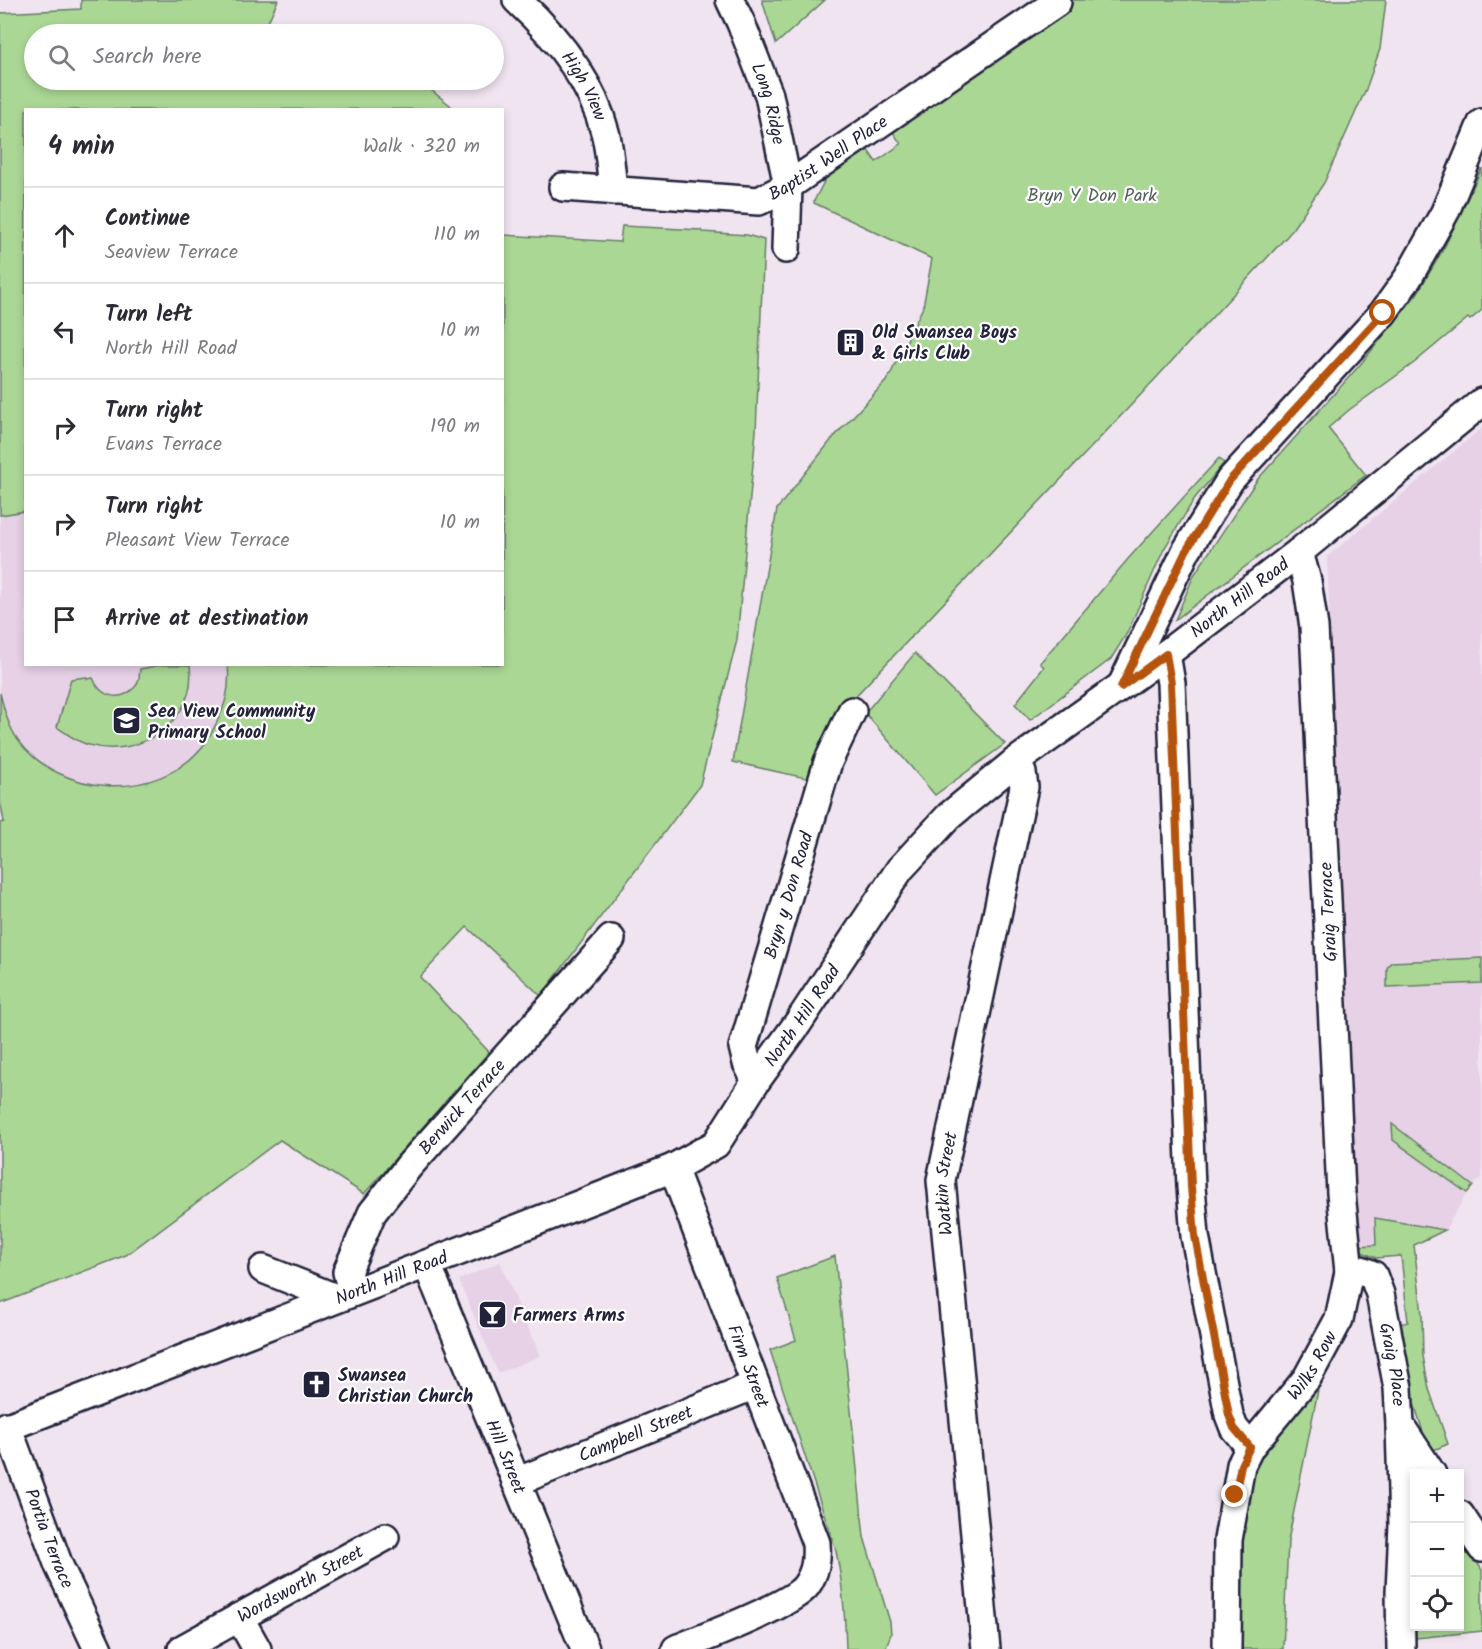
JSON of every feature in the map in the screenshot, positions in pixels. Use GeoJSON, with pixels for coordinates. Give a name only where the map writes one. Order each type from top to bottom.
{"type":"FeatureCollection","features":[{"type":"Feature","properties":{"kind":"street","name":"High View"},"geometry":{"type":"LineString","coordinates":[[517,0],[564,49],[586,83],[605,132],[613,191]]}},
{"type":"Feature","properties":{"kind":"street","name":"Long Ridge"},"geometry":{"type":"LineString","coordinates":[[730,0],[769,95],[788,186],[786,249]]}},
{"type":"Feature","properties":{"kind":"street","name":"Baptist Well Place"},"geometry":{"type":"LineString","coordinates":[[563,187],[759,201],[788,186],[1057,2]]}},
{"type":"Feature","properties":{"kind":"street"},"geometry":{"type":"LineString","coordinates":[[1121,687],[1186,551],[1230,480],[1383,313],[1408,278],[1445,212],[1482,123]]}},
{"type":"Feature","properties":{"kind":"street","name":"North Hill Road"},"geometry":{"type":"LineString","coordinates":[[4,1428],[673,1168],[716,1144],[900,869],[949,816],[1015,762],[1166,654],[1299,552],[1482,402]]}},
{"type":"Feature","properties":{"kind":"street","name":"Graig Terrace"},"geometry":{"type":"LineString","coordinates":[[1299,552],[1307,581],[1314,627],[1341,1193],[1349,1272]]}},
{"type":"Feature","properties":{"kind":"street"},"geometry":{"type":"LineString","coordinates":[[1166,654],[1171,683],[1191,1187],[1195,1236],[1229,1415],[1234,1428],[1250,1447]]}},
{"type":"Feature","properties":{"kind":"street","name":"Bryn y Don Road"},"geometry":{"type":"LineString","coordinates":[[756,1081],[747,1063],[743,1047],[828,762],[852,711]]}},
{"type":"Feature","properties":{"kind":"street","name":"Watkin Street"},"geometry":{"type":"LineString","coordinates":[[986,1649],[941,1180],[1024,787],[1022,773],[1015,762]]}},
{"type":"Feature","properties":{"kind":"street","name":"Berwick Terrace"},"geometry":{"type":"LineString","coordinates":[[344,1295],[347,1272],[372,1213],[409,1166],[611,939]]}},
{"type":"Feature","properties":{"kind":"street","name":"Firm Street"},"geometry":{"type":"LineString","coordinates":[[673,1168],[816,1542],[817,1563],[805,1588],[783,1603],[676,1649]]}},
{"type":"Feature","properties":{"kind":"street","name":"Hill Street"},"geometry":{"type":"LineString","coordinates":[[427,1264],[585,1649]]}},
{"type":"Feature","properties":{"kind":"street"},"geometry":{"type":"LineString","coordinates":[[263,1269],[344,1295]]}},
{"type":"Feature","properties":{"kind":"street","name":"Graig Place"},"geometry":{"type":"LineString","coordinates":[[1349,1272],[1361,1270],[1373,1275],[1380,1294],[1398,1388],[1400,1425],[1429,1469]]}},
{"type":"Feature","properties":{"kind":"street","name":"Wilks Row"},"geometry":{"type":"LineString","coordinates":[[1227,1649],[1228,1540],[1241,1465],[1250,1447],[1307,1378],[1339,1318],[1349,1272]]}},
{"type":"Feature","properties":{"kind":"street","name":"Campbell Street"},"geometry":{"type":"LineString","coordinates":[[516,1482],[755,1385]]}},
{"type":"Feature","properties":{"kind":"street"},"geometry":{"type":"LineString","coordinates":[[1400,1425],[1409,1518],[1400,1592],[1401,1649]]}},
{"type":"Feature","properties":{"kind":"street","name":"Portia Terrace"},"geometry":{"type":"LineString","coordinates":[[4,1428],[59,1566],[98,1649]]}},
{"type":"Feature","properties":{"kind":"street"},"geometry":{"type":"LineString","coordinates":[[1464,1521],[1482,1548]]}},
{"type":"Feature","properties":{"kind":"street","name":"Wordsworth Street"},"geometry":{"type":"LineString","coordinates":[[182,1649],[386,1536]]}},
{"type":"Feature","properties":{"kind":"street"},"geometry":{"type":"LineString","coordinates":[[239,1617],[257,1649]]}},
{"type":"Feature","properties":{"kind":"shaded area"},"geometry":{"type":"Polygon","coordinates":[[[1482,428],[1482,1176],[1467,1193],[1445,1230],[1376,1218],[1376,1245],[1357,1246],[1327,557],[1482,428]]]}},
{"type":"Feature","properties":{"kind":"shaded area","name":"Sea View Community Primary School"},"geometry":{"type":"Polygon","coordinates":[[[24,511],[24,666],[244,666],[263,777],[0,800],[0,515],[24,511]]]}},
{"type":"Feature","properties":{"kind":"shaded area"},"geometry":{"type":"Polygon","coordinates":[[[500,1262],[540,1356],[498,1373],[459,1280],[500,1262]]]}},
{"type":"Feature","properties":{"kind":"green space"},"geometry":{"type":"Polygon","coordinates":[[[81,0],[278,0],[267,24],[24,24],[24,90],[431,90],[452,108],[24,108],[24,511],[0,515],[0,13],[81,9],[81,0]]]}},
{"type":"Feature","properties":{"kind":"green space"},"geometry":{"type":"Polygon","coordinates":[[[762,0],[825,0],[776,44],[762,0]]]}},
{"type":"Feature","properties":{"kind":"green space","name":"Bryn Y Don Park"},"geometry":{"type":"Polygon","coordinates":[[[1071,0],[1386,0],[1380,49],[1366,89],[1324,183],[1289,234],[1134,402],[848,704],[810,779],[733,762],[777,509],[832,439],[888,379],[923,307],[932,259],[814,201],[826,178],[867,149],[876,162],[901,144],[889,126],[1071,0]]]}},
{"type":"Feature","properties":{"kind":"green space"},"geometry":{"type":"Polygon","coordinates":[[[1482,168],[1482,310],[1470,320],[1468,318],[1414,363],[1328,428],[1366,475],[1175,620],[1194,575],[1257,480],[1359,366],[1417,294],[1445,246],[1482,168]]]}},
{"type":"Feature","properties":{"kind":"green space"},"geometry":{"type":"Polygon","coordinates":[[[622,226],[701,230],[702,232],[747,235],[764,240],[756,431],[737,640],[700,785],[541,996],[467,927],[420,977],[489,1052],[364,1194],[280,1140],[126,1255],[0,1304],[0,823],[4,822],[0,800],[0,693],[15,735],[36,759],[58,773],[83,782],[109,786],[135,784],[161,777],[184,764],[203,746],[223,709],[228,687],[228,666],[504,666],[504,235],[620,242],[622,226]]]}},
{"type":"Feature","properties":{"kind":"green space"},"geometry":{"type":"Polygon","coordinates":[[[1219,458],[1224,463],[1195,498],[1164,549],[1127,633],[1111,659],[1030,720],[1015,704],[1044,667],[1040,663],[1128,559],[1219,458]]]}},
{"type":"Feature","properties":{"kind":"green space"},"geometry":{"type":"Polygon","coordinates":[[[915,653],[1005,744],[935,795],[865,713],[915,653]]]}},
{"type":"Feature","properties":{"kind":"green space"},"geometry":{"type":"Polygon","coordinates":[[[156,666],[190,666],[190,685],[185,703],[162,731],[145,741],[127,747],[108,748],[80,742],[57,727],[71,679],[93,678],[100,690],[111,696],[117,696],[129,692],[137,685],[140,669],[156,666]]]}},
{"type":"Feature","properties":{"kind":"green space"},"geometry":{"type":"Polygon","coordinates":[[[1482,958],[1482,983],[1387,987],[1387,968],[1391,962],[1482,958]]]}},
{"type":"Feature","properties":{"kind":"green space"},"geometry":{"type":"Polygon","coordinates":[[[1392,1124],[1473,1186],[1467,1193],[1393,1140],[1392,1124]]]}},
{"type":"Feature","properties":{"kind":"green space"},"geometry":{"type":"Polygon","coordinates":[[[1375,1218],[1445,1230],[1414,1245],[1422,1314],[1423,1356],[1429,1389],[1448,1444],[1429,1452],[1408,1383],[1396,1325],[1408,1322],[1401,1256],[1376,1258],[1357,1250],[1357,1246],[1376,1245],[1375,1218]]]}},
{"type":"Feature","properties":{"kind":"green space"},"geometry":{"type":"Polygon","coordinates":[[[835,1256],[864,1537],[890,1622],[891,1634],[885,1649],[846,1649],[843,1598],[835,1547],[770,1350],[796,1340],[777,1278],[835,1256]]]}},
{"type":"Feature","properties":{"kind":"green space"},"geometry":{"type":"Polygon","coordinates":[[[1320,1380],[1288,1541],[1283,1649],[1238,1649],[1239,1545],[1253,1470],[1271,1439],[1320,1380]]]}},
{"type":"Feature","properties":{"kind":"green space"},"geometry":{"type":"Polygon","coordinates":[[[1464,1542],[1482,1570],[1482,1631],[1416,1638],[1415,1631],[1464,1631],[1464,1542]]]}},
{"type":"Feature","properties":{"kind":"place","name":"Old Swansea Boys & Girls Club"},"geometry":{"type":"Point","coordinates":[851,342]}},
{"type":"Feature","properties":{"kind":"place","name":"Sea View Community Primary School"},"geometry":{"type":"Point","coordinates":[127,721]}},
{"type":"Feature","properties":{"kind":"place","name":"Farmers Arms"},"geometry":{"type":"Point","coordinates":[492,1315]}},
{"type":"Feature","properties":{"kind":"place","name":"Swansea Christian Church"},"geometry":{"type":"Point","coordinates":[317,1385]}},
{"type":"Feature","properties":{"kind":"route"},"geometry":{"type":"LineString","coordinates":[[1235,1495],[1241,1465],[1250,1447],[1234,1428],[1229,1415],[1195,1236],[1191,1187],[1171,683],[1166,654],[1121,687],[1186,551],[1230,480],[1383,313]]}}]}
